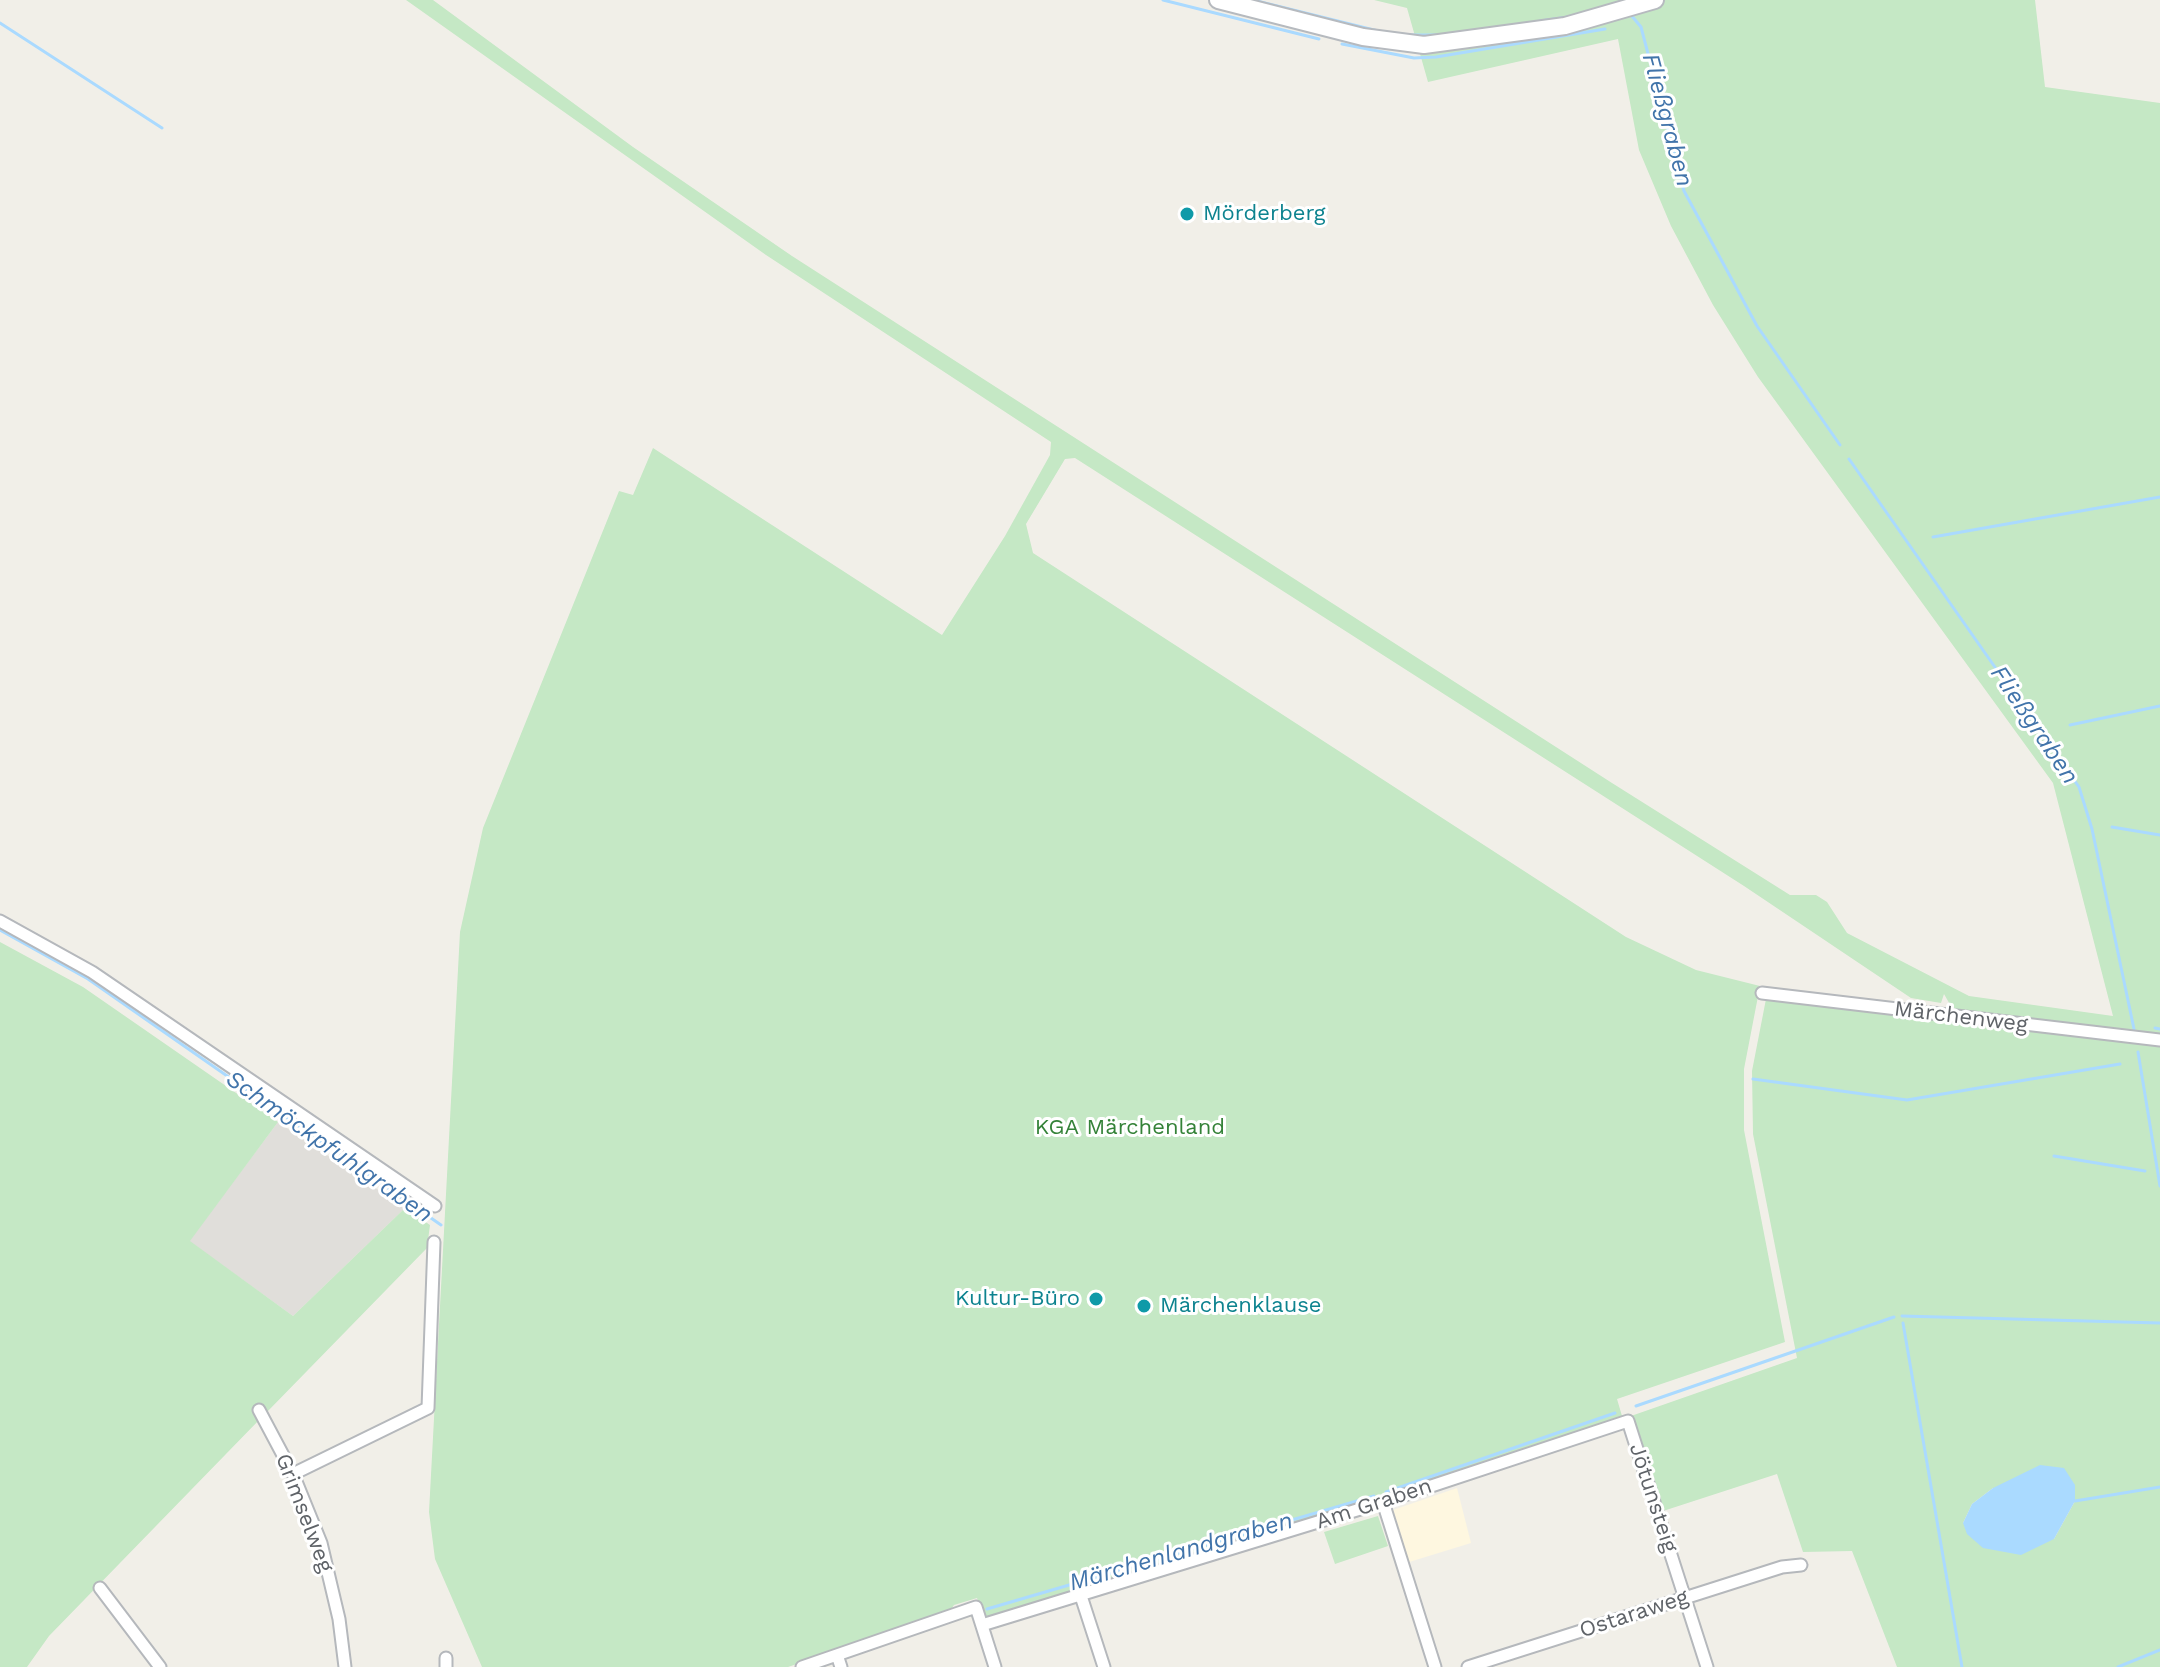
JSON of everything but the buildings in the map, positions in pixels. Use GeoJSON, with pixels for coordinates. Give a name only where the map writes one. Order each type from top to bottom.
{"type":"FeatureCollection","features":[{"type":"Feature","properties":{"kind":"main road"},"geometry":{"type":"LineString","coordinates":[[1218,0],[1407,45],[1467,41],[1620,12],[1647,3]]}},
{"type":"Feature","properties":{"kind":"street"},"geometry":{"type":"LineString","coordinates":[[0,921],[92,972],[435,1206]]}},
{"type":"Feature","properties":{"kind":"street","name":"Märchenweg"},"geometry":{"type":"LineString","coordinates":[[1762,993],[2160,1040]]}},
{"type":"Feature","properties":{"kind":"street"},"geometry":{"type":"LineString","coordinates":[[293,1474],[428,1408],[434,1242]]}},
{"type":"Feature","properties":{"kind":"street","name":"Grimselweg"},"geometry":{"type":"LineString","coordinates":[[259,1410],[293,1474],[328,1570],[345,1667]]}},
{"type":"Feature","properties":{"kind":"street","name":"Am Graben"},"geometry":{"type":"LineString","coordinates":[[982,1625],[1383,1502],[1628,1421]]}},
{"type":"Feature","properties":{"kind":"street","name":"Jötunsteig"},"geometry":{"type":"LineString","coordinates":[[1628,1421],[1707,1667]]}},
{"type":"Feature","properties":{"kind":"street"},"geometry":{"type":"LineString","coordinates":[[1383,1502],[1435,1667]]}},
{"type":"Feature","properties":{"kind":"street","name":"Ostaraweg"},"geometry":{"type":"LineString","coordinates":[[1468,1667],[1782,1567],[1801,1565]]}},
{"type":"Feature","properties":{"kind":"street"},"geometry":{"type":"LineString","coordinates":[[100,1588],[160,1667]]}},
{"type":"Feature","properties":{"kind":"street"},"geometry":{"type":"LineString","coordinates":[[1081,1596],[1104,1667]]}},
{"type":"Feature","properties":{"kind":"street"},"geometry":{"type":"LineString","coordinates":[[802,1667],[839,1661],[976,1607],[995,1667]]}},
{"type":"Feature","properties":{"kind":"shaded area"},"geometry":{"type":"Polygon","coordinates":[[[278,1122],[405,1208],[293,1316],[189,1241],[278,1122]]]}},
{"type":"Feature","properties":{"kind":"shaded area"},"geometry":{"type":"Polygon","coordinates":[[[1457,1488],[1471,1543],[1406,1563],[1390,1511],[1457,1488]]]}},
{"type":"Feature","properties":{"kind":"green space","name":"KGA Märchenland"},"geometry":{"type":"Polygon","coordinates":[[[406,0],[433,0],[633,147],[792,256],[1612,783],[1790,895],[1816,895],[1827,902],[1847,933],[1969,996],[2113,1016],[2053,783],[1758,377],[1713,305],[1671,226],[1639,150],[1618,39],[1428,82],[1407,8],[1374,0],[2035,0],[2045,87],[2160,103],[2160,1667],[1897,1667],[1852,1551],[1803,1552],[1777,1474],[1660,1512],[1631,1416],[1797,1358],[1753,1134],[1752,1071],[1766,999],[1960,1022],[1944,994],[1941,1003],[1911,998],[1744,886],[1075,458],[1065,459],[1026,524],[1033,553],[1626,937],[1696,970],[1760,986],[1744,1069],[1744,1130],[1785,1342],[1617,1399],[1622,1416],[1384,1498],[985,1621],[977,1598],[954,1605],[949,1612],[788,1667],[482,1667],[435,1559],[429,1512],[460,932],[483,828],[619,491],[633,495],[653,448],[942,635],[1005,536],[1050,455],[1051,442],[766,255],[406,0]],[[2075,1485],[1993,1488],[1972,1504],[1963,1523],[2054,1539],[2075,1501],[2075,1485]]]}},
{"type":"Feature","properties":{"kind":"green space"},"geometry":{"type":"Polygon","coordinates":[[[0,942],[83,987],[278,1122],[190,1241],[293,1316],[405,1208],[430,1225],[427,1248],[267,1412],[261,1404],[255,1409],[261,1418],[49,1636],[27,1667],[0,1667],[0,942]]]}},
{"type":"Feature","properties":{"kind":"green space"},"geometry":{"type":"Polygon","coordinates":[[[1378,1516],[1388,1546],[1335,1564],[1324,1532],[1378,1516]]]}},
{"type":"Feature","properties":{"kind":"water"},"geometry":{"type":"Polygon","coordinates":[[[2040,1465],[2064,1468],[2075,1485],[2075,1501],[2054,1539],[2021,1555],[1983,1548],[1967,1534],[1963,1523],[1972,1504],[1993,1488],[2040,1465]]]}},
{"type":"Feature","properties":{"kind":"waterway"},"geometry":{"type":"LineString","coordinates":[[1163,0],[1319,39]]}},
{"type":"Feature","properties":{"kind":"waterway"},"geometry":{"type":"LineString","coordinates":[[1253,0],[1382,32]]}},
{"type":"Feature","properties":{"kind":"waterway","name":"Fließgraben"},"geometry":{"type":"LineString","coordinates":[[1631,15],[1641,27],[1684,191],[1757,326],[1840,445]]}},
{"type":"Feature","properties":{"kind":"waterway"},"geometry":{"type":"LineString","coordinates":[[1540,21],[1568,17]]}},
{"type":"Feature","properties":{"kind":"waterway"},"geometry":{"type":"LineString","coordinates":[[0,23],[162,128]]}},
{"type":"Feature","properties":{"kind":"waterway"},"geometry":{"type":"LineString","coordinates":[[1342,44],[1414,58],[1436,57],[1605,29]]}},
{"type":"Feature","properties":{"kind":"waterway"},"geometry":{"type":"LineString","coordinates":[[1409,35],[1438,35]]}},
{"type":"Feature","properties":{"kind":"waterway","name":"Fließgraben"},"geometry":{"type":"LineString","coordinates":[[1849,459],[2079,787],[2092,829],[2134,1029]]}},
{"type":"Feature","properties":{"kind":"waterway"},"geometry":{"type":"LineString","coordinates":[[1933,537],[2160,497]]}},
{"type":"Feature","properties":{"kind":"waterway"},"geometry":{"type":"LineString","coordinates":[[2070,725],[2160,706]]}},
{"type":"Feature","properties":{"kind":"waterway"},"geometry":{"type":"LineString","coordinates":[[2112,827],[2160,835]]}},
{"type":"Feature","properties":{"kind":"waterway","name":"Schmöckpfuhlgraben"},"geometry":{"type":"LineString","coordinates":[[0,930],[88,979],[441,1225]]}},
{"type":"Feature","properties":{"kind":"waterway"},"geometry":{"type":"LineString","coordinates":[[2155,1028],[2160,1029]]}},
{"type":"Feature","properties":{"kind":"waterway","name":"Fließgraben"},"geometry":{"type":"LineString","coordinates":[[2138,1052],[2160,1186]]}},
{"type":"Feature","properties":{"kind":"waterway"},"geometry":{"type":"LineString","coordinates":[[1753,1079],[1907,1100],[2120,1064]]}},
{"type":"Feature","properties":{"kind":"waterway"},"geometry":{"type":"LineString","coordinates":[[2054,1156],[2145,1171]]}},
{"type":"Feature","properties":{"kind":"waterway","name":"Märchenlandgraben"},"geometry":{"type":"LineString","coordinates":[[1902,1316],[2160,1323]]}},
{"type":"Feature","properties":{"kind":"waterway","name":"Märchenlandgraben"},"geometry":{"type":"LineString","coordinates":[[1636,1406],[1894,1317]]}},
{"type":"Feature","properties":{"kind":"waterway"},"geometry":{"type":"LineString","coordinates":[[1903,1323],[1962,1667]]}},
{"type":"Feature","properties":{"kind":"waterway","name":"Märchenlandgraben"},"geometry":{"type":"LineString","coordinates":[[1386,1492],[1615,1413]]}},
{"type":"Feature","properties":{"kind":"waterway"},"geometry":{"type":"LineString","coordinates":[[2075,1501],[2160,1487]]}},
{"type":"Feature","properties":{"kind":"waterway","name":"Märchenlandgraben"},"geometry":{"type":"LineString","coordinates":[[987,1609],[1374,1496]]}},
{"type":"Feature","properties":{"kind":"waterway"},"geometry":{"type":"LineString","coordinates":[[2118,1667],[2160,1650]]}},
{"type":"Feature","properties":{"kind":"place","name":"Mörderberg"},"geometry":{"type":"Point","coordinates":[1187,214]}},
{"type":"Feature","properties":{"kind":"place","name":"Kultur-Büro"},"geometry":{"type":"Point","coordinates":[1096,1299]}},
{"type":"Feature","properties":{"kind":"place","name":"Märchenklause"},"geometry":{"type":"Point","coordinates":[1144,1306]}}]}
